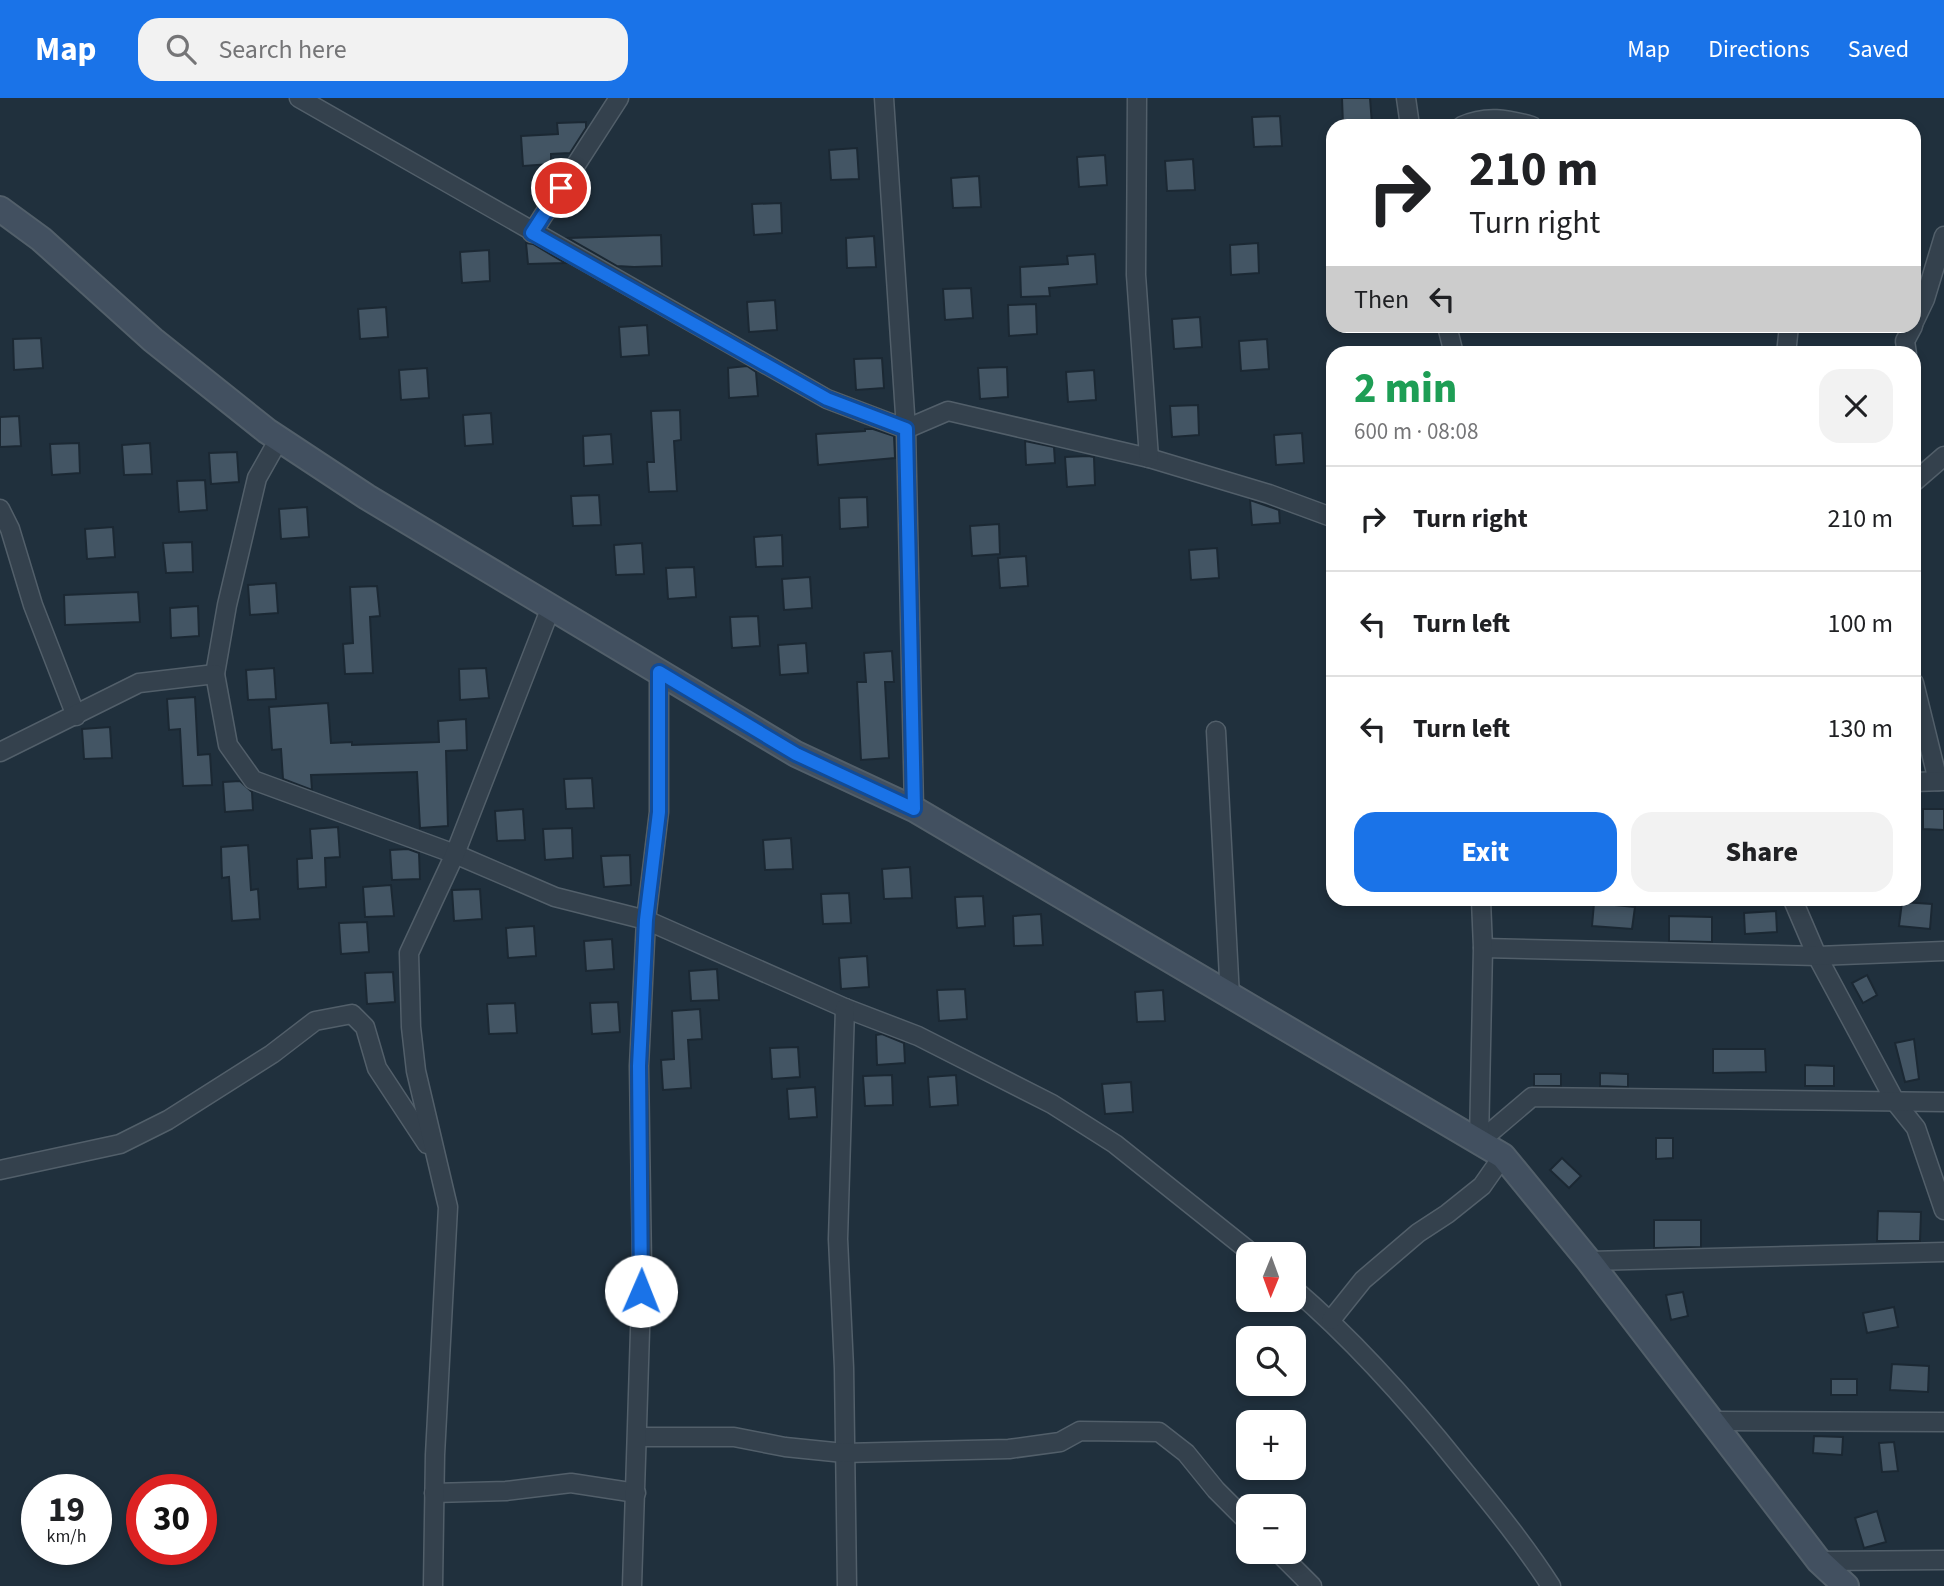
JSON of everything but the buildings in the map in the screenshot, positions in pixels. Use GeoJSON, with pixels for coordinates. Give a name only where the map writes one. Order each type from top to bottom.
{"type":"FeatureCollection","features":[{"type":"Feature","properties":{"kind":"street"},"geometry":{"type":"LineString","coordinates":[[299,98],[827,399],[906,429],[948,411],[1149,458],[1269,494],[1326,515]]}},
{"type":"Feature","properties":{"kind":"street"},"geometry":{"type":"LineString","coordinates":[[532,233],[619,98]]}},
{"type":"Feature","properties":{"kind":"street"},"geometry":{"type":"LineString","coordinates":[[884,98],[906,429],[914,809]]}},
{"type":"Feature","properties":{"kind":"street"},"geometry":{"type":"LineString","coordinates":[[1138,98],[1136,275],[1149,458]]}},
{"type":"Feature","properties":{"kind":"street"},"geometry":{"type":"LineString","coordinates":[[1406,98],[1409,119]]}},
{"type":"Feature","properties":{"kind":"street"},"geometry":{"type":"LineString","coordinates":[[0,209],[41,239],[153,340],[279,439],[367,497],[796,754],[914,809],[1503,1156],[1589,1261],[1819,1561],[1846,1586]]}},
{"type":"Feature","properties":{"kind":"street"},"geometry":{"type":"LineString","coordinates":[[1921,309],[1944,236]]}},
{"type":"Feature","properties":{"kind":"street"},"geometry":{"type":"LineString","coordinates":[[279,439],[257,478],[227,605],[215,674],[228,745],[253,780],[455,854],[555,897],[646,920],[845,1008],[918,1036],[1052,1104],[1115,1144],[1238,1242]]}},
{"type":"Feature","properties":{"kind":"street"},"geometry":{"type":"LineString","coordinates":[[1921,476],[1944,456]]}},
{"type":"Feature","properties":{"kind":"street"},"geometry":{"type":"LineString","coordinates":[[0,509],[10,529],[33,605],[76,716]]}},
{"type":"Feature","properties":{"kind":"street"},"geometry":{"type":"LineString","coordinates":[[433,1586],[448,1207],[416,1071],[411,1027],[409,953],[455,854],[551,607]]}},
{"type":"Feature","properties":{"kind":"street"},"geometry":{"type":"LineString","coordinates":[[632,1586],[642,1267],[639,1066],[646,920],[659,812],[659,672]]}},
{"type":"Feature","properties":{"kind":"street"},"geometry":{"type":"LineString","coordinates":[[0,752],[139,684],[215,674]]}},
{"type":"Feature","properties":{"kind":"street"},"geometry":{"type":"LineString","coordinates":[[1921,708],[1941,781],[1921,782]]}},
{"type":"Feature","properties":{"kind":"street"},"geometry":{"type":"LineString","coordinates":[[1216,731],[1230,997]]}},
{"type":"Feature","properties":{"kind":"street"},"geometry":{"type":"LineString","coordinates":[[1479,1142],[1483,948],[1481,906]]}},
{"type":"Feature","properties":{"kind":"street"},"geometry":{"type":"LineString","coordinates":[[1796,906],[1817,956],[1896,1103],[1916,1128],[1944,1210]]}},
{"type":"Feature","properties":{"kind":"street"},"geometry":{"type":"LineString","coordinates":[[1483,948],[1817,956],[1944,951]]}},
{"type":"Feature","properties":{"kind":"street"},"geometry":{"type":"LineString","coordinates":[[845,1008],[838,1239],[844,1368],[847,1586]]}},
{"type":"Feature","properties":{"kind":"street"},"geometry":{"type":"LineString","coordinates":[[0,1170],[120,1144],[168,1120],[272,1054],[315,1021],[352,1014],[365,1027],[377,1068],[435,1156]]}},
{"type":"Feature","properties":{"kind":"street"},"geometry":{"type":"LineString","coordinates":[[1479,1142],[1532,1097],[1944,1102]]}},
{"type":"Feature","properties":{"kind":"street"},"geometry":{"type":"LineString","coordinates":[[1331,1320],[1363,1280],[1418,1233],[1482,1186],[1503,1156]]}},
{"type":"Feature","properties":{"kind":"street"},"geometry":{"type":"LineString","coordinates":[[1589,1261],[1944,1252]]}},
{"type":"Feature","properties":{"kind":"street"},"geometry":{"type":"LineString","coordinates":[[1306,1299],[1331,1320],[1426,1423],[1525,1544],[1551,1586]]}},
{"type":"Feature","properties":{"kind":"street"},"geometry":{"type":"LineString","coordinates":[[1713,1421],[1944,1422]]}},
{"type":"Feature","properties":{"kind":"street"},"geometry":{"type":"LineString","coordinates":[[638,1437],[734,1437],[785,1447],[844,1453],[1009,1449],[1060,1442],[1080,1431],[1159,1432],[1186,1452],[1236,1510]]}},
{"type":"Feature","properties":{"kind":"street"},"geometry":{"type":"LineString","coordinates":[[435,1493],[506,1491],[571,1483],[636,1493]]}},
{"type":"Feature","properties":{"kind":"street"},"geometry":{"type":"LineString","coordinates":[[1819,1561],[1944,1560]]}},
{"type":"Feature","properties":{"kind":"street"},"geometry":{"type":"LineString","coordinates":[[1290,1564],[1312,1586]]}},
{"type":"Feature","properties":{"kind":"route"},"geometry":{"type":"LineString","coordinates":[[561,188],[532,233],[827,399],[906,429],[914,809],[796,754],[659,672],[659,812],[646,920],[639,1066],[641,1291]]}}]}
